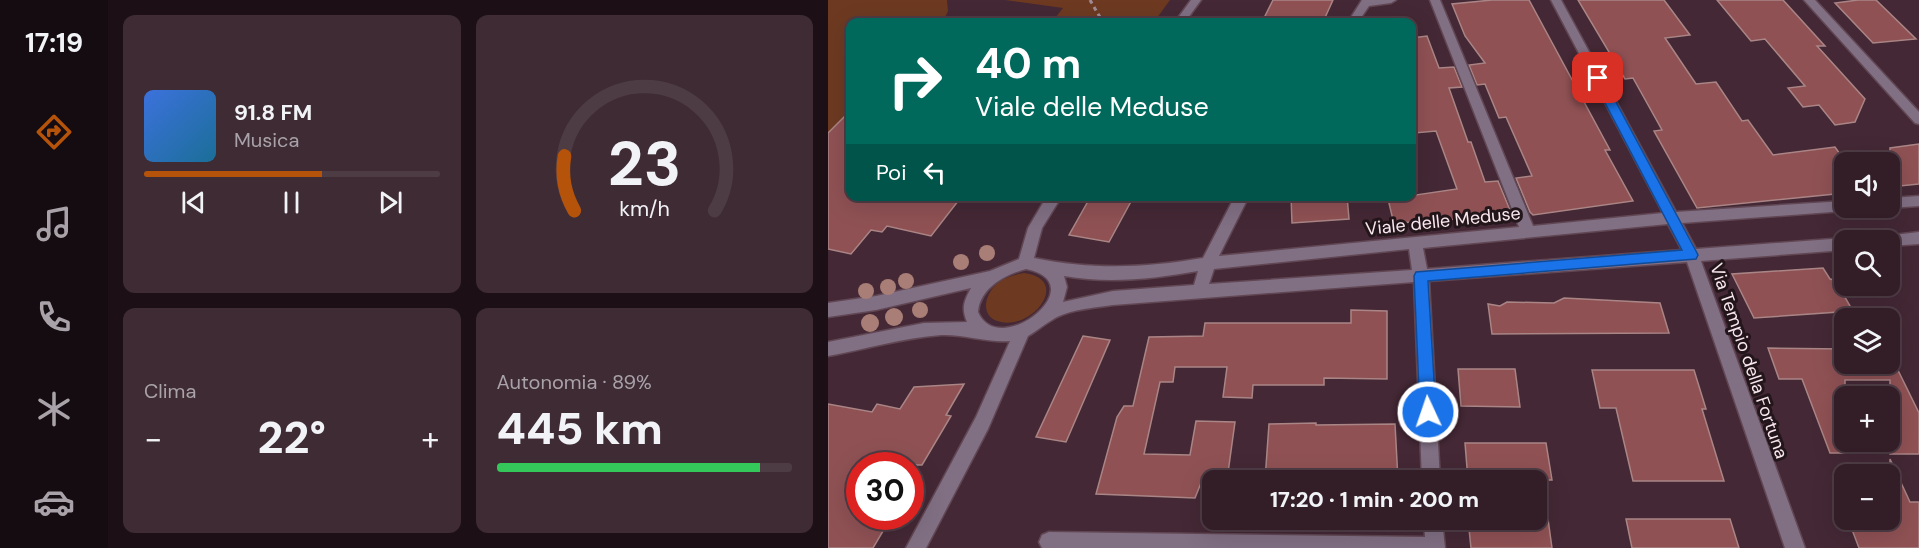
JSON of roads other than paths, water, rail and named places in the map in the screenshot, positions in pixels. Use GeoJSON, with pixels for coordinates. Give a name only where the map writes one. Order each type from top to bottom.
{"type":"FeatureCollection","features":[{"type":"Feature","properties":{"kind":"street"},"geometry":{"type":"LineString","coordinates":[[1183,18],[1196,0]]}},
{"type":"Feature","properties":{"kind":"street"},"geometry":{"type":"LineString","coordinates":[[1355,18],[1366,1],[1391,0]]}},
{"type":"Feature","properties":{"kind":"street"},"geometry":{"type":"LineString","coordinates":[[1435,0],[1528,232]]}},
{"type":"Feature","properties":{"kind":"street","name":"Via Tempio della Fortuna"},"geometry":{"type":"LineString","coordinates":[[1556,0],[1692,255],[1795,548]]}},
{"type":"Feature","properties":{"kind":"street"},"geometry":{"type":"LineString","coordinates":[[1809,0],[1919,120]]}},
{"type":"Feature","properties":{"kind":"street"},"geometry":{"type":"LineString","coordinates":[[1026,263],[1033,230],[1052,201]]}},
{"type":"Feature","properties":{"kind":"street"},"geometry":{"type":"LineString","coordinates":[[1200,291],[1208,263],[1239,201]]}},
{"type":"Feature","properties":{"kind":"street"},"geometry":{"type":"LineString","coordinates":[[1900,202],[1919,201]]}},
{"type":"Feature","properties":{"kind":"street","name":"Viale delle Meduse"},"geometry":{"type":"LineString","coordinates":[[1045,266],[1079,272],[1121,274],[1156,272],[1208,263],[1673,218],[1834,207]]}},
{"type":"Feature","properties":{"kind":"street"},"geometry":{"type":"LineString","coordinates":[[1900,239],[1919,238]]}},
{"type":"Feature","properties":{"kind":"street"},"geometry":{"type":"LineString","coordinates":[[1415,243],[1421,276],[1431,470]]}},
{"type":"Feature","properties":{"kind":"street"},"geometry":{"type":"LineString","coordinates":[[828,349],[936,328],[955,327],[1006,336],[1032,328],[1050,313],[1098,300],[1834,245]]}},
{"type":"Feature","properties":{"kind":"street"},"geometry":{"type":"LineString","coordinates":[[828,310],[876,303],[990,277],[1014,265],[1026,263],[1045,266],[1059,280],[1060,291],[1050,313]]}},
{"type":"Feature","properties":{"kind":"street"},"geometry":{"type":"LineString","coordinates":[[982,331],[974,323],[971,312],[973,300],[990,277]]}},
{"type":"Feature","properties":{"kind":"street"},"geometry":{"type":"LineString","coordinates":[[916,548],[982,423],[1020,333]]}},
{"type":"Feature","properties":{"kind":"street"},"geometry":{"type":"LineString","coordinates":[[1049,542],[1435,547],[1434,530]]}}]}
